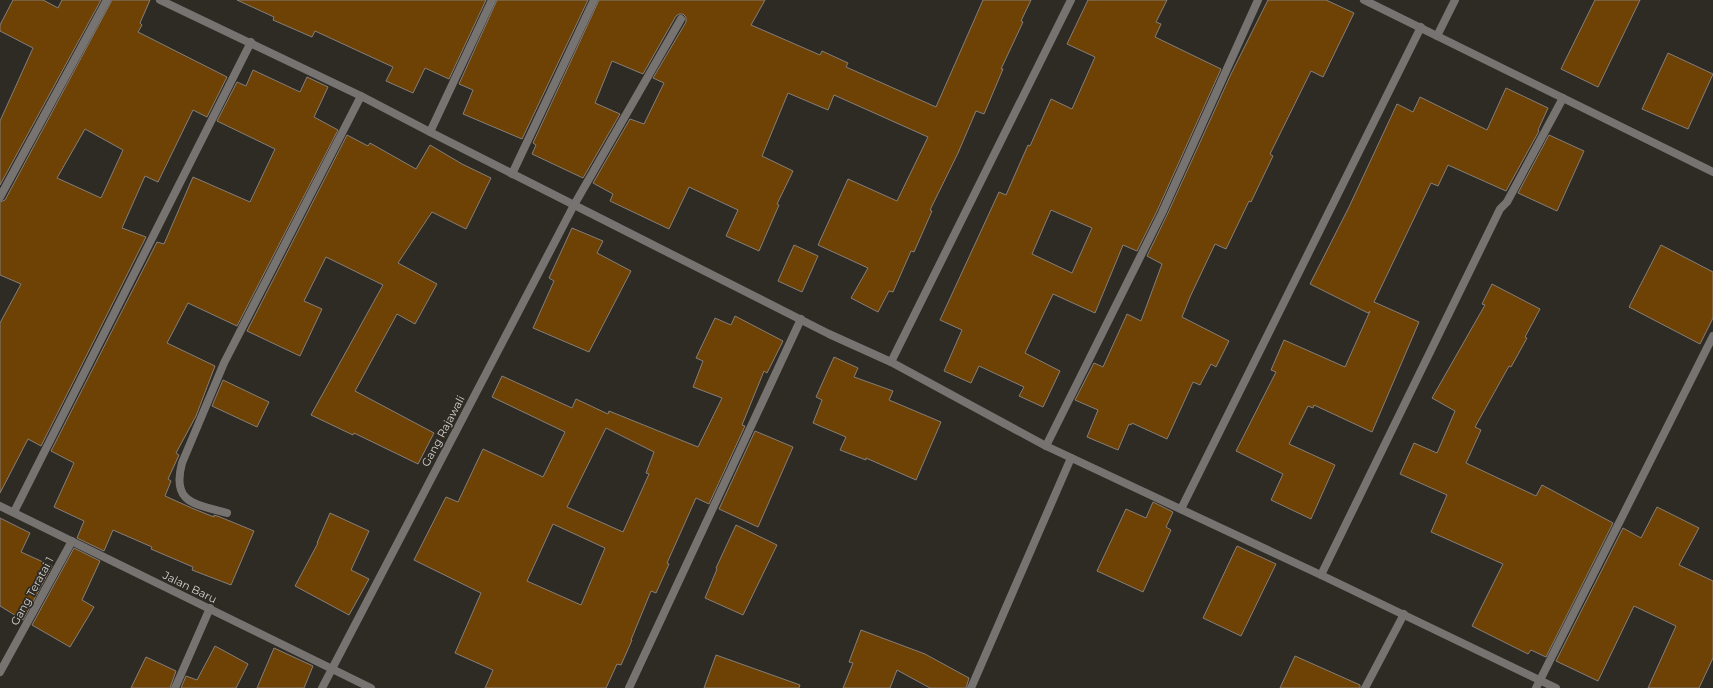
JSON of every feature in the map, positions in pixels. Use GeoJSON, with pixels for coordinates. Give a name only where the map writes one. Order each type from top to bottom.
{"type":"FeatureCollection","features":[{"type":"Feature","properties":{"kind":"street"},"geometry":{"type":"LineString","coordinates":[[0,197],[106,0]]}},
{"type":"Feature","properties":{"kind":"street"},"geometry":{"type":"LineString","coordinates":[[160,0],[251,42],[361,96],[512,174],[801,319],[891,362],[1046,446],[1404,614],[1556,688]]}},
{"type":"Feature","properties":{"kind":"street"},"geometry":{"type":"LineString","coordinates":[[430,132],[492,0]]}},
{"type":"Feature","properties":{"kind":"street"},"geometry":{"type":"LineString","coordinates":[[512,174],[594,0]]}},
{"type":"Feature","properties":{"kind":"street"},"geometry":{"type":"LineString","coordinates":[[891,362],[1071,0]]}},
{"type":"Feature","properties":{"kind":"street"},"geometry":{"type":"LineString","coordinates":[[1046,446],[1162,214],[1258,0]]}},
{"type":"Feature","properties":{"kind":"street"},"geometry":{"type":"LineString","coordinates":[[1364,0],[1713,172]]}},
{"type":"Feature","properties":{"kind":"street"},"geometry":{"type":"LineString","coordinates":[[1437,36],[1454,0]]}},
{"type":"Feature","properties":{"kind":"street","name":"Gang Rajawali"},"geometry":{"type":"LineString","coordinates":[[322,688],[574,205],[681,18]]}},
{"type":"Feature","properties":{"kind":"street"},"geometry":{"type":"LineString","coordinates":[[1181,509],[1421,27]]}},
{"type":"Feature","properties":{"kind":"street"},"geometry":{"type":"LineString","coordinates":[[14,512],[251,42]]}},
{"type":"Feature","properties":{"kind":"street"},"geometry":{"type":"LineString","coordinates":[[227,513],[193,503],[180,491],[179,475],[182,463],[224,363],[361,96]]}},
{"type":"Feature","properties":{"kind":"street"},"geometry":{"type":"LineString","coordinates":[[1321,575],[1500,209],[1507,202],[1563,98]]}},
{"type":"Feature","properties":{"kind":"street"},"geometry":{"type":"LineString","coordinates":[[629,688],[801,319]]}},
{"type":"Feature","properties":{"kind":"street"},"geometry":{"type":"LineString","coordinates":[[1536,688],[1713,336]]}},
{"type":"Feature","properties":{"kind":"street"},"geometry":{"type":"LineString","coordinates":[[971,688],[1071,458]]}},
{"type":"Feature","properties":{"kind":"street","name":"Jalan Baru"},"geometry":{"type":"LineString","coordinates":[[0,506],[371,688]]}},
{"type":"Feature","properties":{"kind":"street","name":"Gang Teratai 1"},"geometry":{"type":"LineString","coordinates":[[0,672],[72,541]]}},
{"type":"Feature","properties":{"kind":"street"},"geometry":{"type":"LineString","coordinates":[[175,688],[210,608]]}},
{"type":"Feature","properties":{"kind":"street"},"geometry":{"type":"LineString","coordinates":[[1365,688],[1404,614]]}},
{"type":"Feature","properties":{"kind":"building"},"geometry":{"type":"Polygon","coordinates":[[[13,0],[43,0],[58,8],[62,0],[101,0],[0,185],[0,121],[33,48],[0,31],[0,25],[13,0]]]}},
{"type":"Feature","properties":{"kind":"building"},"geometry":{"type":"Polygon","coordinates":[[[112,0],[150,0],[140,23],[142,25],[138,32],[227,77],[207,117],[193,110],[158,182],[145,176],[122,228],[146,237],[41,446],[28,439],[0,493],[0,323],[21,284],[0,275],[0,202],[5,200],[112,0]],[[85,129],[57,178],[101,198],[123,150],[85,129]]]}},
{"type":"Feature","properties":{"kind":"building"},"geometry":{"type":"Polygon","coordinates":[[[237,0],[486,0],[449,79],[425,68],[413,93],[386,81],[393,67],[315,31],[312,37],[273,20],[274,17],[237,0]]]}},
{"type":"Feature","properties":{"kind":"building"},"geometry":{"type":"Polygon","coordinates":[[[497,0],[588,0],[522,139],[463,114],[473,90],[459,84],[497,0]]]}},
{"type":"Feature","properties":{"kind":"building"},"geometry":{"type":"Polygon","coordinates":[[[599,0],[765,0],[751,25],[820,55],[822,51],[848,63],[846,67],[936,107],[983,0],[1031,0],[1021,21],[1023,22],[1001,69],[1003,69],[984,114],[976,111],[958,153],[930,210],[932,211],[914,252],[911,251],[893,292],[889,291],[878,312],[851,298],[868,268],[818,245],[848,179],[897,201],[928,137],[834,95],[828,110],[788,93],[762,156],[793,171],[777,204],[779,205],[759,251],[726,236],[738,210],[689,187],[669,229],[610,201],[613,194],[593,183],[630,119],[644,124],[664,83],[653,78],[686,22],[686,17],[683,14],[676,16],[643,74],[612,61],[595,103],[620,114],[583,178],[532,154],[536,145],[533,143],[599,0]]]}},
{"type":"Feature","properties":{"kind":"building"},"geometry":{"type":"Polygon","coordinates":[[[1088,0],[1167,0],[1156,22],[1161,24],[1155,37],[1221,69],[1157,211],[1137,251],[1123,245],[1095,313],[1053,294],[1025,353],[1060,371],[1043,407],[1019,396],[1024,387],[979,366],[971,383],[944,371],[962,330],[940,320],[999,192],[1006,195],[1028,145],[1030,146],[1051,99],[1072,109],[1095,57],[1067,44],[1088,0]],[[1051,210],[1032,254],[1072,273],[1092,228],[1051,210]]]}},
{"type":"Feature","properties":{"kind":"building"},"geometry":{"type":"Polygon","coordinates":[[[1268,0],[1326,0],[1354,13],[1323,77],[1311,71],[1270,154],[1273,156],[1251,202],[1249,201],[1226,249],[1215,244],[1182,317],[1229,341],[1216,367],[1211,364],[1200,385],[1193,382],[1167,439],[1132,423],[1131,425],[1129,424],[1118,450],[1087,437],[1098,410],[1075,400],[1094,363],[1103,367],[1127,314],[1141,321],[1162,264],[1147,256],[1231,74],[1268,0]]]}},
{"type":"Feature","properties":{"kind":"building"},"geometry":{"type":"Polygon","coordinates":[[[1595,0],[1640,0],[1598,87],[1561,69],[1595,0]]]}},
{"type":"Feature","properties":{"kind":"building"},"geometry":{"type":"Polygon","coordinates":[[[1668,53],[1713,74],[1688,129],[1642,109],[1668,53]]]}},
{"type":"Feature","properties":{"kind":"building"},"geometry":{"type":"Polygon","coordinates":[[[253,70],[300,92],[307,77],[328,87],[314,117],[338,130],[237,326],[188,303],[167,343],[215,366],[196,416],[176,453],[179,455],[168,479],[171,481],[165,496],[214,517],[214,515],[254,531],[231,585],[192,570],[193,567],[151,549],[152,547],[113,530],[104,551],[77,538],[84,521],[54,507],[74,463],[51,451],[157,242],[164,244],[193,177],[250,202],[275,149],[217,121],[237,82],[246,86],[253,70]]]}},
{"type":"Feature","properties":{"kind":"building"},"geometry":{"type":"Polygon","coordinates":[[[1506,88],[1548,108],[1538,130],[1539,131],[1506,191],[1448,165],[1438,186],[1431,183],[1374,302],[1419,322],[1372,432],[1314,405],[1313,408],[1308,406],[1289,444],[1335,465],[1311,519],[1271,500],[1283,474],[1236,451],[1276,372],[1271,370],[1284,340],[1345,367],[1370,311],[1368,313],[1310,284],[1349,207],[1397,104],[1413,112],[1420,97],[1487,130],[1506,88]]]}},
{"type":"Feature","properties":{"kind":"building"},"geometry":{"type":"Polygon","coordinates":[[[347,135],[368,146],[370,143],[416,169],[430,145],[462,164],[491,178],[466,229],[432,212],[398,263],[437,284],[415,324],[397,314],[355,391],[434,433],[418,464],[354,433],[353,435],[311,415],[383,285],[326,257],[304,301],[322,309],[300,356],[247,331],[347,135]]]}},
{"type":"Feature","properties":{"kind":"building"},"geometry":{"type":"Polygon","coordinates":[[[1549,135],[1584,151],[1557,211],[1518,193],[1549,135]]]}},
{"type":"Feature","properties":{"kind":"building"},"geometry":{"type":"Polygon","coordinates":[[[572,228],[603,241],[597,253],[631,271],[589,352],[533,328],[554,281],[549,278],[572,228]]]}},
{"type":"Feature","properties":{"kind":"building"},"geometry":{"type":"Polygon","coordinates":[[[794,245],[818,256],[802,292],[778,281],[794,245]]]}},
{"type":"Feature","properties":{"kind":"building"},"geometry":{"type":"Polygon","coordinates":[[[1661,245],[1713,272],[1713,318],[1700,344],[1629,307],[1661,245]]]}},
{"type":"Feature","properties":{"kind":"building"},"geometry":{"type":"Polygon","coordinates":[[[1492,284],[1540,309],[1525,337],[1527,338],[1511,367],[1509,366],[1475,427],[1481,430],[1466,463],[1536,496],[1542,485],[1613,523],[1546,657],[1531,650],[1528,654],[1472,626],[1503,564],[1431,532],[1447,495],[1400,474],[1414,443],[1437,453],[1455,411],[1432,398],[1485,305],[1482,304],[1492,284]]]}},
{"type":"Feature","properties":{"kind":"building"},"geometry":{"type":"Polygon","coordinates":[[[735,316],[783,341],[767,373],[764,371],[742,425],[745,426],[709,504],[696,498],[667,563],[669,564],[656,593],[651,591],[621,665],[617,664],[606,688],[485,688],[493,670],[455,653],[481,593],[414,560],[446,497],[458,502],[483,449],[543,477],[565,432],[492,397],[502,376],[572,408],[576,399],[608,414],[609,411],[698,447],[722,398],[693,387],[703,361],[696,358],[715,318],[731,325],[735,316]],[[606,428],[567,507],[623,532],[649,474],[646,473],[654,452],[606,428]],[[553,524],[527,581],[581,605],[605,548],[553,524]]]}},
{"type":"Feature","properties":{"kind":"building"},"geometry":{"type":"Polygon","coordinates":[[[834,357],[858,368],[854,377],[893,391],[889,400],[941,422],[916,480],[866,458],[866,460],[840,450],[846,437],[813,423],[822,400],[816,397],[834,357]]]}},
{"type":"Feature","properties":{"kind":"building"},"geometry":{"type":"Polygon","coordinates":[[[223,380],[269,402],[257,427],[212,406],[223,380]]]}},
{"type":"Feature","properties":{"kind":"building"},"geometry":{"type":"Polygon","coordinates":[[[755,431],[793,447],[758,527],[719,509],[755,431]]]}},
{"type":"Feature","properties":{"kind":"building"},"geometry":{"type":"Polygon","coordinates":[[[1153,502],[1173,512],[1166,527],[1171,530],[1143,592],[1097,571],[1126,509],[1146,518],[1153,502]]]}},
{"type":"Feature","properties":{"kind":"building"},"geometry":{"type":"Polygon","coordinates":[[[1657,507],[1699,528],[1679,565],[1713,581],[1713,658],[1699,688],[1648,688],[1676,626],[1634,606],[1598,681],[1556,661],[1623,528],[1641,538],[1657,507]]]}},
{"type":"Feature","properties":{"kind":"building"},"geometry":{"type":"Polygon","coordinates":[[[330,513],[369,531],[351,570],[369,579],[349,615],[295,586],[318,543],[330,513]]]}},
{"type":"Feature","properties":{"kind":"building"},"geometry":{"type":"Polygon","coordinates":[[[0,518],[30,533],[21,552],[52,566],[23,620],[0,606],[0,518]]]}},
{"type":"Feature","properties":{"kind":"building"},"geometry":{"type":"Polygon","coordinates":[[[736,525],[777,545],[743,615],[705,598],[717,569],[716,568],[736,525]]]}},
{"type":"Feature","properties":{"kind":"building"},"geometry":{"type":"Polygon","coordinates":[[[1237,546],[1276,564],[1241,636],[1203,618],[1237,546]]]}},
{"type":"Feature","properties":{"kind":"building"},"geometry":{"type":"Polygon","coordinates":[[[74,548],[100,561],[82,600],[94,607],[70,647],[32,625],[74,548]]]}},
{"type":"Feature","properties":{"kind":"building"},"geometry":{"type":"Polygon","coordinates":[[[861,630],[925,654],[969,678],[966,688],[930,688],[897,670],[890,688],[843,688],[853,663],[849,662],[861,630]]]}},
{"type":"Feature","properties":{"kind":"building"},"geometry":{"type":"Polygon","coordinates":[[[215,646],[248,664],[236,688],[181,688],[186,676],[197,680],[215,646]]]}},
{"type":"Feature","properties":{"kind":"building"},"geometry":{"type":"Polygon","coordinates":[[[274,648],[313,666],[304,688],[257,688],[274,648]]]}},
{"type":"Feature","properties":{"kind":"building"},"geometry":{"type":"Polygon","coordinates":[[[716,655],[800,685],[799,688],[704,688],[716,655]]]}},
{"type":"Feature","properties":{"kind":"building"},"geometry":{"type":"Polygon","coordinates":[[[1295,656],[1360,685],[1360,688],[1280,688],[1295,656]]]}},
{"type":"Feature","properties":{"kind":"building"},"geometry":{"type":"Polygon","coordinates":[[[146,657],[176,671],[170,688],[131,688],[146,657]]]}}]}
